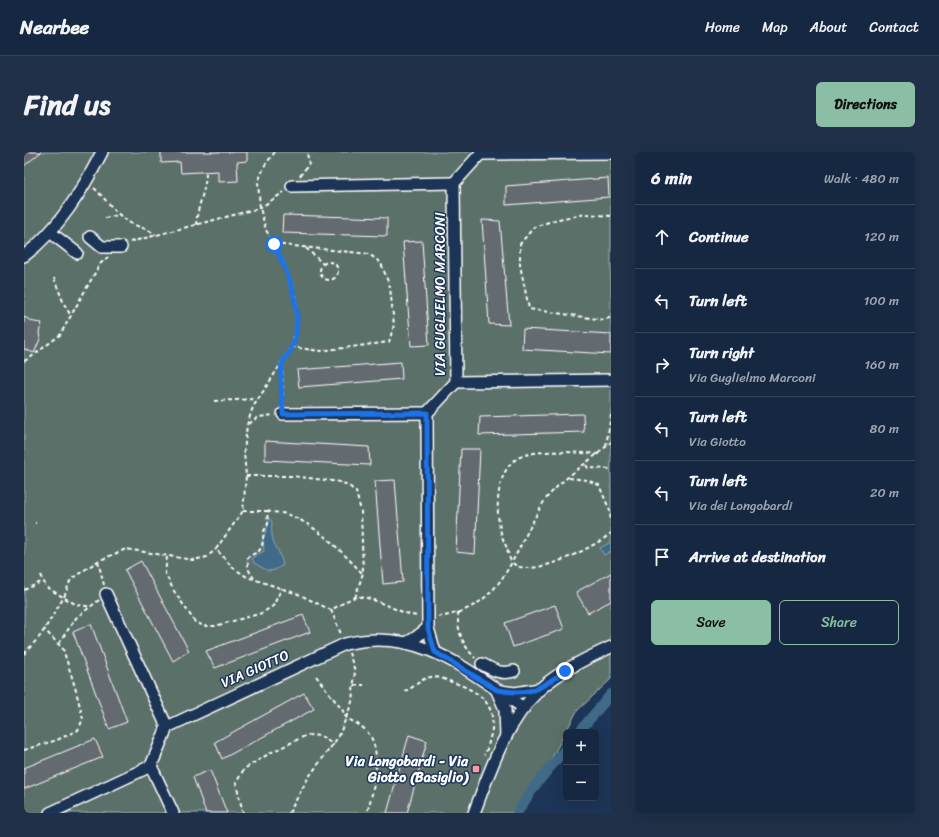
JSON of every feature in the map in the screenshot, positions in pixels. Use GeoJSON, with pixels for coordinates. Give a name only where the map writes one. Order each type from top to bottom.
{"type":"FeatureCollection","features":[{"type":"Feature","properties":{"kind":"street"},"geometry":{"type":"LineString","coordinates":[[24,256],[50,232],[76,198],[102,152]]}},
{"type":"Feature","properties":{"kind":"street"},"geometry":{"type":"LineString","coordinates":[[292,186],[454,183],[482,153],[611,153]]}},
{"type":"Feature","properties":{"kind":"street","name":"VIA GUGLIELMO MARCONI"},"geometry":{"type":"LineString","coordinates":[[427,413],[456,382],[454,183]]}},
{"type":"Feature","properties":{"kind":"street"},"geometry":{"type":"LineString","coordinates":[[50,232],[77,253]]}},
{"type":"Feature","properties":{"kind":"street"},"geometry":{"type":"LineString","coordinates":[[90,238],[102,246],[121,247]]}},
{"type":"Feature","properties":{"kind":"street"},"geometry":{"type":"LineString","coordinates":[[456,382],[611,380]]}},
{"type":"Feature","properties":{"kind":"street"},"geometry":{"type":"LineString","coordinates":[[283,414],[427,413],[429,622],[435,652]]}},
{"type":"Feature","properties":{"kind":"street"},"geometry":{"type":"LineString","coordinates":[[50,813],[151,766],[167,727],[106,594]]}},
{"type":"Feature","properties":{"kind":"street"},"geometry":{"type":"LineString","coordinates":[[406,643],[416,638],[429,622]]}},
{"type":"Feature","properties":{"kind":"street","name":"VIA GIOTTO"},"geometry":{"type":"LineString","coordinates":[[167,727],[345,644],[365,639],[406,643],[435,652],[524,708]]}},
{"type":"Feature","properties":{"kind":"street"},"geometry":{"type":"LineString","coordinates":[[474,813],[489,773],[506,736],[524,708],[540,689],[565,671],[611,647]]}},
{"type":"Feature","properties":{"kind":"street"},"geometry":{"type":"LineString","coordinates":[[482,664],[497,672],[507,673],[514,671]]}},
{"type":"Feature","properties":{"kind":"street","name":"VIA GIOTTO"},"geometry":{"type":"LineString","coordinates":[[497,690],[515,693],[540,689]]}},
{"type":"Feature","properties":{"kind":"street"},"geometry":{"type":"LineString","coordinates":[[497,690],[505,709],[506,736]]}},
{"type":"Feature","properties":{"kind":"street"},"geometry":{"type":"LineString","coordinates":[[151,766],[173,813]]}},
{"type":"Feature","properties":{"kind":"path"},"geometry":{"type":"LineString","coordinates":[[24,654],[32,647],[44,629],[64,597],[71,579],[98,561],[126,550],[152,552],[167,557],[193,560],[207,557],[216,549],[243,511],[246,476],[244,452],[247,425],[257,399],[292,347],[296,330],[296,300],[283,262],[266,230],[260,208],[258,182],[265,166],[275,152]]}},
{"type":"Feature","properties":{"kind":"path"},"geometry":{"type":"LineString","coordinates":[[196,225],[201,196],[206,181],[206,172]]}},
{"type":"Feature","properties":{"kind":"path"},"geometry":{"type":"LineString","coordinates":[[97,182],[94,188],[105,198],[118,215],[128,222],[156,235]]}},
{"type":"Feature","properties":{"kind":"path"},"geometry":{"type":"LineString","coordinates":[[24,361],[60,335],[100,264],[126,243],[260,208]]}},
{"type":"Feature","properties":{"kind":"path"},"geometry":{"type":"LineString","coordinates":[[611,216],[586,214],[558,219],[534,228],[520,244],[520,265],[529,309],[604,320],[611,317]]}},
{"type":"Feature","properties":{"kind":"path"},"geometry":{"type":"LineString","coordinates":[[105,218],[118,215]]}},
{"type":"Feature","properties":{"kind":"path"},"geometry":{"type":"LineString","coordinates":[[274,244],[369,254],[382,263],[390,287],[394,325],[389,342],[320,351],[292,347]]}},
{"type":"Feature","properties":{"kind":"path"},"geometry":{"type":"LineString","coordinates":[[306,248],[323,264]]}},
{"type":"Feature","properties":{"kind":"path"},"geometry":{"type":"LineString","coordinates":[[329,262],[337,267],[338,274],[334,279],[329,280],[322,277],[320,271],[323,264],[329,262]]}},
{"type":"Feature","properties":{"kind":"path"},"geometry":{"type":"LineString","coordinates":[[54,278],[64,304],[71,316]]}},
{"type":"Feature","properties":{"kind":"path"},"geometry":{"type":"LineString","coordinates":[[247,425],[258,417],[283,414],[282,364]]}},
{"type":"Feature","properties":{"kind":"path"},"geometry":{"type":"LineString","coordinates":[[214,401],[257,399]]}},
{"type":"Feature","properties":{"kind":"path"},"geometry":{"type":"LineString","coordinates":[[606,447],[611,415]]}},
{"type":"Feature","properties":{"kind":"path"},"geometry":{"type":"LineString","coordinates":[[331,610],[355,598],[367,598],[402,613],[429,622],[439,617],[466,611],[496,589],[544,502],[559,484],[586,465],[611,442]]}},
{"type":"Feature","properties":{"kind":"path"},"geometry":{"type":"LineString","coordinates":[[599,454],[544,453],[520,457],[505,469],[499,490],[500,528],[512,562],[520,568],[532,569],[572,556],[597,544],[611,533]]}},
{"type":"Feature","properties":{"kind":"path"},"geometry":{"type":"LineString","coordinates":[[586,465],[588,468],[611,469]]}},
{"type":"Feature","properties":{"kind":"path"},"geometry":{"type":"LineString","coordinates":[[246,476],[292,476],[348,484],[356,492],[361,511],[363,535],[362,573],[355,598]]}},
{"type":"Feature","properties":{"kind":"path"},"geometry":{"type":"LineString","coordinates":[[569,478],[587,480],[599,485],[610,511],[611,524]]}},
{"type":"Feature","properties":{"kind":"path"},"geometry":{"type":"LineString","coordinates":[[243,511],[267,511],[284,514],[313,528],[327,538],[362,573]]}},
{"type":"Feature","properties":{"kind":"path"},"geometry":{"type":"LineString","coordinates":[[254,579],[249,572],[247,564],[248,557],[259,551],[262,546],[264,531],[268,524],[267,511]]}},
{"type":"Feature","properties":{"kind":"path"},"geometry":{"type":"LineString","coordinates":[[216,549],[232,567],[254,579],[298,594],[331,610],[356,671],[352,702],[339,736],[334,745],[308,778],[289,813]]}},
{"type":"Feature","properties":{"kind":"path"},"geometry":{"type":"LineString","coordinates":[[167,557],[165,573],[174,591],[195,622],[204,626],[215,626],[262,613],[273,606],[282,588]]}},
{"type":"Feature","properties":{"kind":"path"},"geometry":{"type":"LineString","coordinates":[[59,643],[76,618],[92,607],[106,594],[98,561]]}},
{"type":"Feature","properties":{"kind":"path"},"geometry":{"type":"LineString","coordinates":[[41,575],[46,587],[75,604],[92,607]]}},
{"type":"Feature","properties":{"kind":"path"},"geometry":{"type":"LineString","coordinates":[[24,590],[43,580]]}},
{"type":"Feature","properties":{"kind":"path"},"geometry":{"type":"LineString","coordinates":[[458,612],[458,629],[461,638],[468,650],[482,664]]}},
{"type":"Feature","properties":{"kind":"path"},"geometry":{"type":"LineString","coordinates":[[24,750],[57,740],[78,730],[83,719],[69,666],[59,643],[44,629]]}},
{"type":"Feature","properties":{"kind":"path"},"geometry":{"type":"LineString","coordinates":[[316,676],[344,712],[346,718],[358,724],[370,735],[377,757],[371,798],[367,813]]}},
{"type":"Feature","properties":{"kind":"path"},"geometry":{"type":"LineString","coordinates":[[404,691],[409,690],[419,682],[431,677],[460,684],[484,699],[491,709],[493,718],[489,742],[484,755]]}},
{"type":"Feature","properties":{"kind":"path"},"geometry":{"type":"LineString","coordinates":[[354,685],[364,685]]}},
{"type":"Feature","properties":{"kind":"path"},"geometry":{"type":"LineString","coordinates":[[243,813],[236,783],[244,769],[270,753],[307,735],[321,736],[334,745]]}},
{"type":"Feature","properties":{"kind":"green space"},"geometry":{"type":"Polygon","coordinates":[[[24,152],[611,152],[611,679],[577,711],[567,729],[563,729],[563,737],[549,763],[514,813],[24,813],[24,152]]]}},
{"type":"Feature","properties":{"kind":"water"},"geometry":{"type":"Polygon","coordinates":[[[268,517],[272,522],[273,541],[283,565],[275,570],[268,571],[254,563],[252,558],[264,551],[263,539],[269,523],[268,517]]]}},
{"type":"Feature","properties":{"kind":"water"},"geometry":{"type":"Polygon","coordinates":[[[611,542],[611,551],[604,555],[600,548],[611,542]]]}},
{"type":"Feature","properties":{"kind":"building"},"geometry":{"type":"Polygon","coordinates":[[[24,152],[41,152],[24,166],[24,152]]]}},
{"type":"Feature","properties":{"kind":"building"},"geometry":{"type":"Polygon","coordinates":[[[161,152],[247,152],[247,161],[237,162],[238,181],[218,182],[218,171],[181,173],[180,162],[161,163],[161,152]]]}},
{"type":"Feature","properties":{"kind":"building"},"geometry":{"type":"Polygon","coordinates":[[[608,178],[609,197],[506,205],[506,186],[608,178]]]}},
{"type":"Feature","properties":{"kind":"building"},"geometry":{"type":"Polygon","coordinates":[[[283,215],[387,218],[387,236],[282,233],[283,215]]]}},
{"type":"Feature","properties":{"kind":"building"},"geometry":{"type":"Polygon","coordinates":[[[482,220],[500,221],[509,325],[489,324],[482,220]]]}},
{"type":"Feature","properties":{"kind":"building"},"geometry":{"type":"Polygon","coordinates":[[[422,241],[429,345],[411,346],[403,242],[422,241]]]}},
{"type":"Feature","properties":{"kind":"building"},"geometry":{"type":"Polygon","coordinates":[[[24,317],[34,322],[42,323],[39,332],[40,339],[34,353],[24,349],[24,317]]]}},
{"type":"Feature","properties":{"kind":"building"},"geometry":{"type":"Polygon","coordinates":[[[523,329],[611,334],[611,354],[522,349],[523,329]]]}},
{"type":"Feature","properties":{"kind":"building"},"geometry":{"type":"Polygon","coordinates":[[[401,362],[402,379],[299,387],[297,370],[401,362]]]}},
{"type":"Feature","properties":{"kind":"building"},"geometry":{"type":"Polygon","coordinates":[[[583,414],[584,432],[479,435],[480,417],[583,414]]]}},
{"type":"Feature","properties":{"kind":"building"},"geometry":{"type":"Polygon","coordinates":[[[265,441],[369,447],[370,465],[265,460],[265,441]]]}},
{"type":"Feature","properties":{"kind":"building"},"geometry":{"type":"Polygon","coordinates":[[[461,449],[480,449],[475,554],[456,552],[461,449]]]}},
{"type":"Feature","properties":{"kind":"building"},"geometry":{"type":"Polygon","coordinates":[[[395,480],[403,582],[383,584],[375,481],[395,480]]]}},
{"type":"Feature","properties":{"kind":"building"},"geometry":{"type":"Polygon","coordinates":[[[141,561],[189,651],[173,661],[125,570],[141,561]]]}},
{"type":"Feature","properties":{"kind":"building"},"geometry":{"type":"Polygon","coordinates":[[[611,573],[611,601],[588,613],[576,592],[611,573]]]}},
{"type":"Feature","properties":{"kind":"building"},"geometry":{"type":"Polygon","coordinates":[[[555,605],[564,629],[513,647],[505,623],[555,605]]]}},
{"type":"Feature","properties":{"kind":"building"},"geometry":{"type":"Polygon","coordinates":[[[303,615],[310,632],[215,668],[206,651],[303,615]]]}},
{"type":"Feature","properties":{"kind":"building"},"geometry":{"type":"Polygon","coordinates":[[[91,624],[127,722],[109,729],[73,632],[91,624]]]}},
{"type":"Feature","properties":{"kind":"building"},"geometry":{"type":"Polygon","coordinates":[[[304,693],[314,709],[222,759],[215,742],[304,693]]]}},
{"type":"Feature","properties":{"kind":"building"},"geometry":{"type":"Polygon","coordinates":[[[409,735],[427,741],[407,813],[387,813],[409,735]]]}},
{"type":"Feature","properties":{"kind":"building"},"geometry":{"type":"Polygon","coordinates":[[[95,739],[103,757],[24,789],[24,768],[95,739]]]}},
{"type":"Feature","properties":{"kind":"building"},"geometry":{"type":"Polygon","coordinates":[[[210,770],[227,813],[206,813],[193,777],[210,770]]]}},
{"type":"Feature","properties":{"kind":"waterway"},"geometry":{"type":"LineString","coordinates":[[582,729],[611,694]]}},
{"type":"Feature","properties":{"kind":"waterway"},"geometry":{"type":"LineString","coordinates":[[517,813],[534,787],[563,752]]}},
{"type":"Feature","properties":{"kind":"place","name":"Via Longobardi - Via Giotto (Basiglio)"},"geometry":{"type":"Point","coordinates":[476,769]}},
{"type":"Feature","properties":{"kind":"route"},"geometry":{"type":"LineString","coordinates":[[274,244],[283,262],[296,300],[296,330],[292,347],[282,364],[283,414],[427,413],[430,617],[428,628],[435,652],[444,656],[497,690],[506,692],[515,693],[540,689],[565,671]]}}]}
